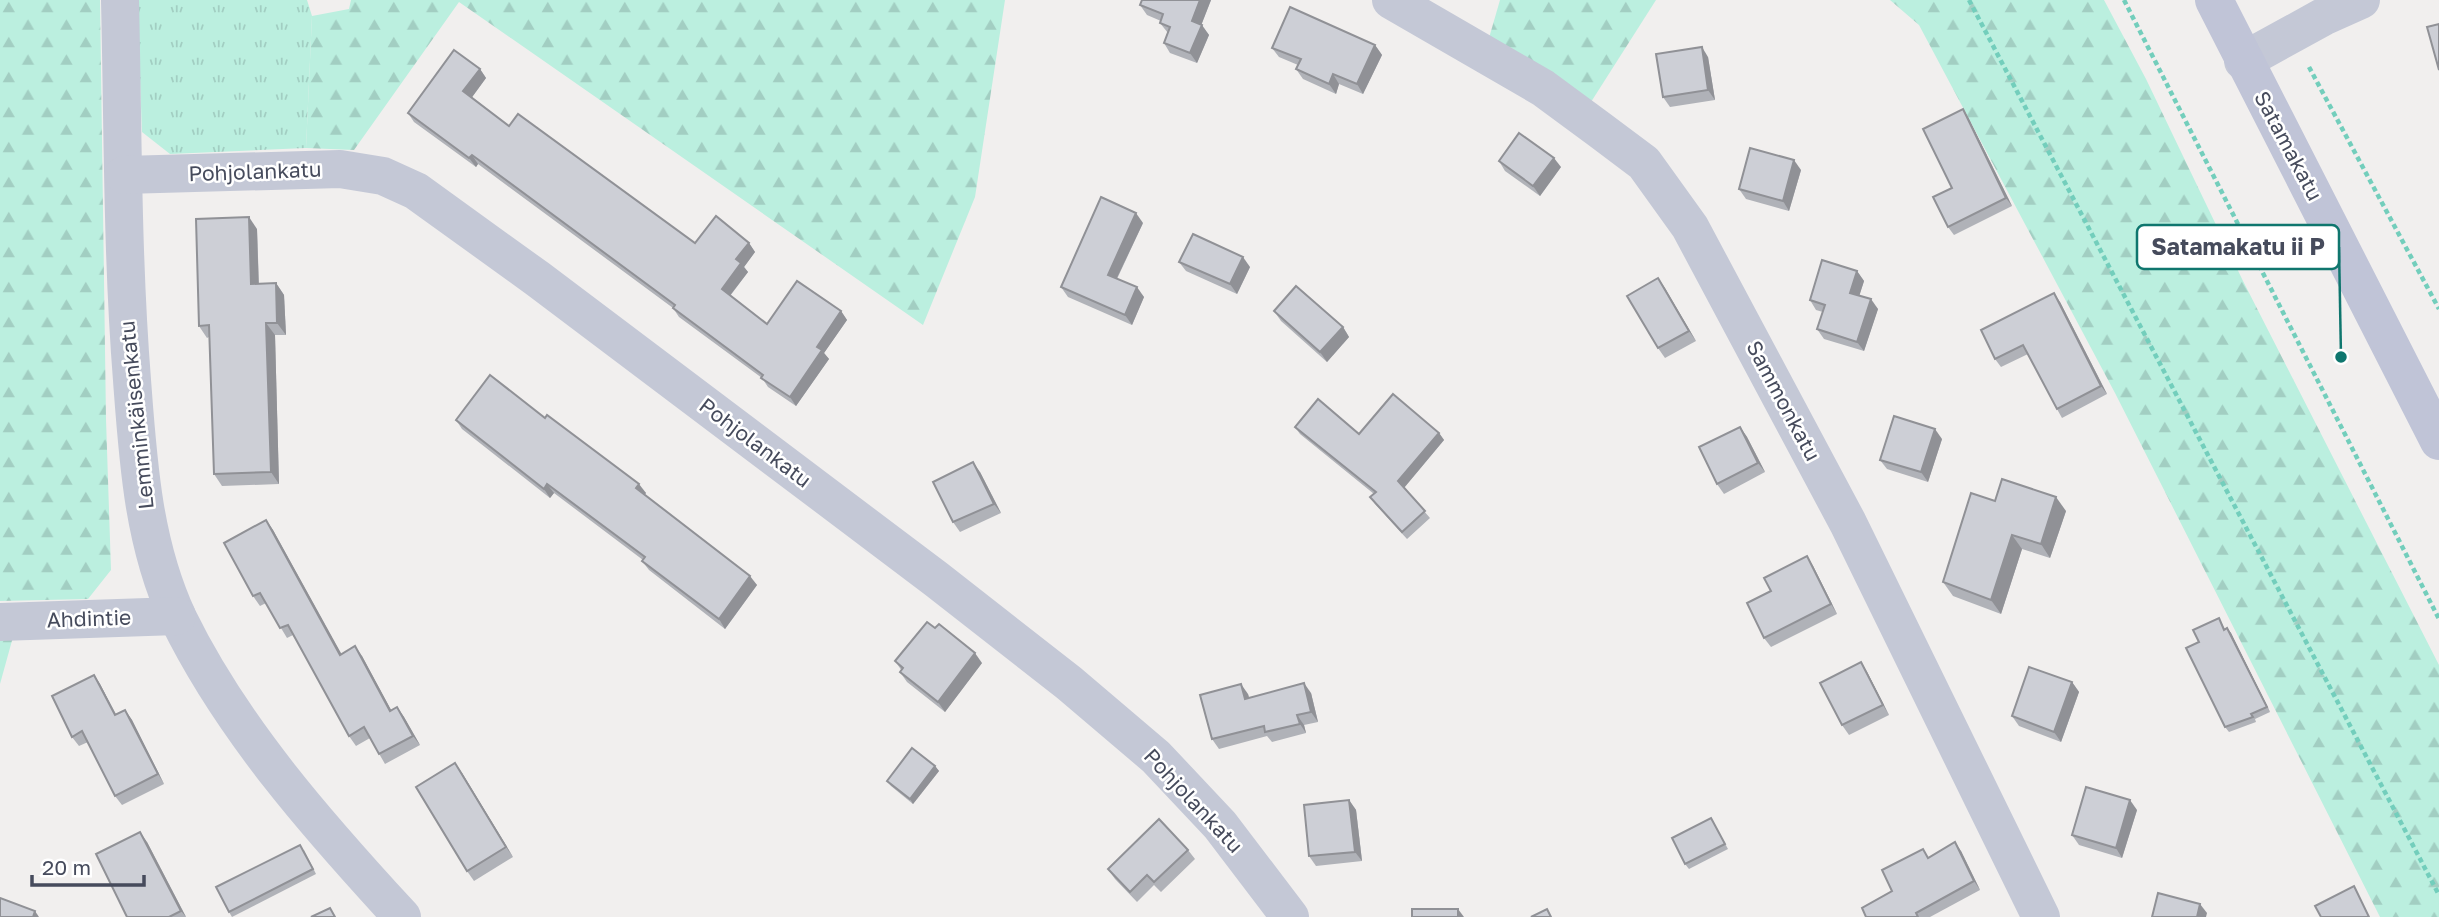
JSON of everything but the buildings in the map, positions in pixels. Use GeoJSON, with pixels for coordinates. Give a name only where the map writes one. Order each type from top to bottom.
{"type":"FeatureCollection","features":[{"type":"Feature","properties":{"kind":"street","name":"Lemminkäisenkatu"},"geometry":{"type":"LineString","coordinates":[[120,0],[127,321],[138,471],[152,547],[177,616],[206,670],[267,761],[361,873],[402,917]]}},
{"type":"Feature","properties":{"kind":"street","name":"Sammonkatu"},"geometry":{"type":"LineString","coordinates":[[1391,0],[1543,88],[1644,163],[1690,227],[1848,523],[2041,917]]}},
{"type":"Feature","properties":{"kind":"street","name":"Satamakatu"},"geometry":{"type":"LineString","coordinates":[[2214,0],[2439,441]]}},
{"type":"Feature","properties":{"kind":"street"},"geometry":{"type":"LineString","coordinates":[[2243,61],[2361,0]]}},
{"type":"Feature","properties":{"kind":"street","name":"Pohjolankatu"},"geometry":{"type":"LineString","coordinates":[[124,176],[340,169],[383,176],[416,191],[538,279],[1069,682],[1165,766],[1220,825],[1290,917]]}},
{"type":"Feature","properties":{"kind":"street","name":"Ahdintie"},"geometry":{"type":"LineString","coordinates":[[0,622],[177,616]]}},
{"type":"Feature","properties":{"kind":"path"},"geometry":{"type":"LineString","coordinates":[[1969,0],[2439,895]]}},
{"type":"Feature","properties":{"kind":"path"},"geometry":{"type":"LineString","coordinates":[[2124,0],[2439,619]]}},
{"type":"Feature","properties":{"kind":"path"},"geometry":{"type":"LineString","coordinates":[[2291,34],[2439,309]]}},
{"type":"Feature","properties":{"kind":"green space"},"geometry":{"type":"Polygon","coordinates":[[[0,0],[100,0],[111,570],[88,599],[0,601],[0,0]]]}},
{"type":"Feature","properties":{"kind":"green space"},"geometry":{"type":"Polygon","coordinates":[[[137,0],[307,0],[312,16],[306,148],[170,154],[142,132],[137,0]]]}},
{"type":"Feature","properties":{"kind":"green space"},"geometry":{"type":"Polygon","coordinates":[[[351,0],[1005,0],[975,197],[923,325],[459,2],[354,150],[306,148],[312,16],[349,9],[351,0]]]}},
{"type":"Feature","properties":{"kind":"green space"},"geometry":{"type":"Polygon","coordinates":[[[1500,0],[1656,0],[1591,102],[1489,38],[1500,0]]]}},
{"type":"Feature","properties":{"kind":"green space"},"geometry":{"type":"Polygon","coordinates":[[[1890,0],[2104,0],[2146,79],[2243,281],[2439,665],[2439,917],[2380,917],[2115,393],[1919,25],[1890,0]]]}},
{"type":"Feature","properties":{"kind":"green space"},"geometry":{"type":"Polygon","coordinates":[[[13,637],[0,684],[0,638],[13,637]]]}},
{"type":"Feature","properties":{"kind":"place","name":"Satamakatu ii P"},"geometry":{"type":"Point","coordinates":[2341,357]}}]}
